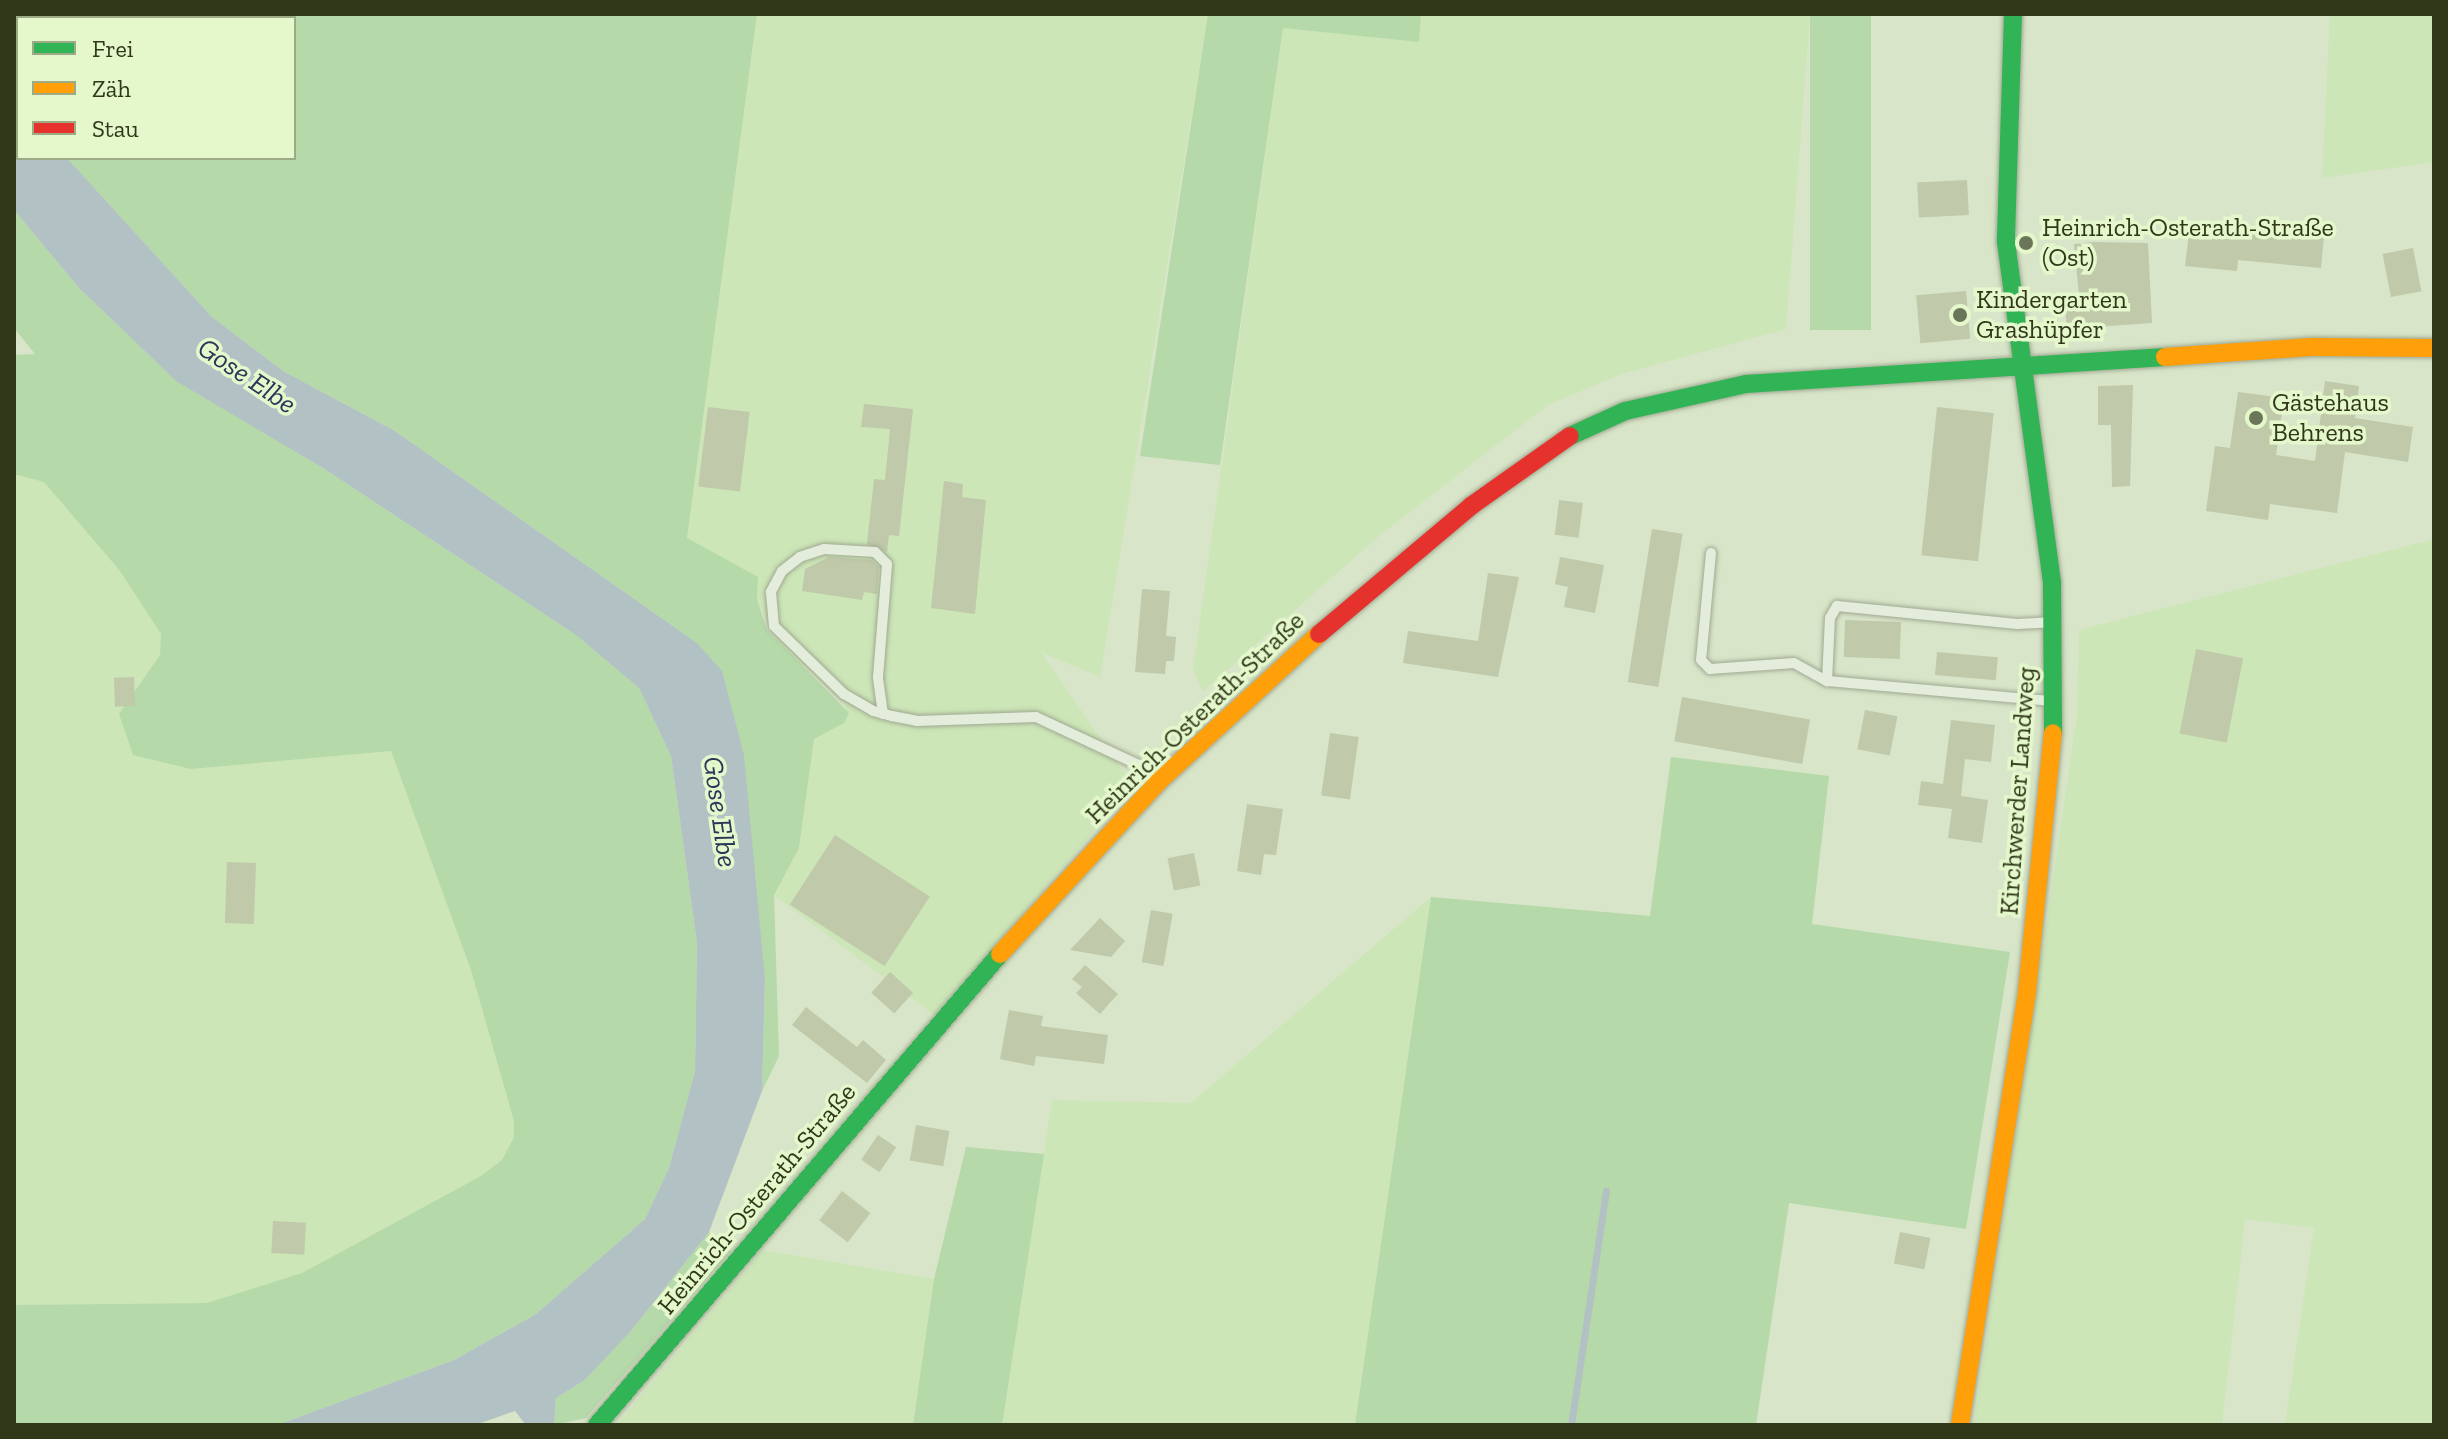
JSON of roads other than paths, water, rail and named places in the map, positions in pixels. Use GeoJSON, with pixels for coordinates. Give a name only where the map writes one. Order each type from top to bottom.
{"type":"FeatureCollection","features":[{"type":"Feature","properties":{"kind":"street","name":"Kirchwerder Landweg"},"geometry":{"type":"LineString","coordinates":[[1960,1425],[2027,992],[2055,702],[2053,622],[2038,480],[2018,371],[2006,242],[2013,14]]}},
{"type":"Feature","properties":{"kind":"street","name":"Heinrich-Osterath-Straße"},"geometry":{"type":"LineString","coordinates":[[597,1425],[997,957],[1157,783],[1348,607],[1471,506],[1572,435],[1625,411],[1746,384],[2018,371],[2312,347],[2434,348]]}},
{"type":"Feature","properties":{"kind":"lane"},"geometry":{"type":"LineString","coordinates":[[883,714],[878,677],[887,564],[875,552],[824,549],[800,557],[782,571],[771,592],[774,626],[844,694],[883,714],[941,722],[1036,717],[1139,765],[1157,783]]}},
{"type":"Feature","properties":{"kind":"lane"},"geometry":{"type":"LineString","coordinates":[[1711,553],[1701,660],[1710,669],[1794,663],[1827,681],[2055,702]]}},
{"type":"Feature","properties":{"kind":"lane"},"geometry":{"type":"LineString","coordinates":[[1827,681],[1830,618],[1837,606],[2017,624],[2053,622]]}},
{"type":"Feature","properties":{"kind":"water","name":"Gose Elbe"},"geometry":{"type":"Polygon","coordinates":[[[14,99],[16,160],[69,160],[211,316],[283,371],[395,431],[697,643],[722,671],[744,755],[765,980],[762,1091],[709,1232],[631,1331],[585,1380],[556,1398],[554,1425],[526,1425],[515,1411],[475,1425],[277,1425],[454,1360],[536,1314],[645,1219],[669,1168],[695,1071],[697,943],[671,756],[639,688],[576,635],[323,468],[176,381],[79,288],[14,210],[14,99]]]}},
{"type":"Feature","properties":{"kind":"waterway"},"geometry":{"type":"LineString","coordinates":[[1571,1425],[1606,1191]]}},
{"type":"Feature","properties":{"kind":"place","name":"Heinrich-Osterath-Straße (Ost)"},"geometry":{"type":"Point","coordinates":[2026,243]}},
{"type":"Feature","properties":{"kind":"place","name":"Kindergarten Grashüpfer"},"geometry":{"type":"Point","coordinates":[1960,315]}},
{"type":"Feature","properties":{"kind":"place","name":"Gästehaus Behrens"},"geometry":{"type":"Point","coordinates":[2256,418]}}]}
